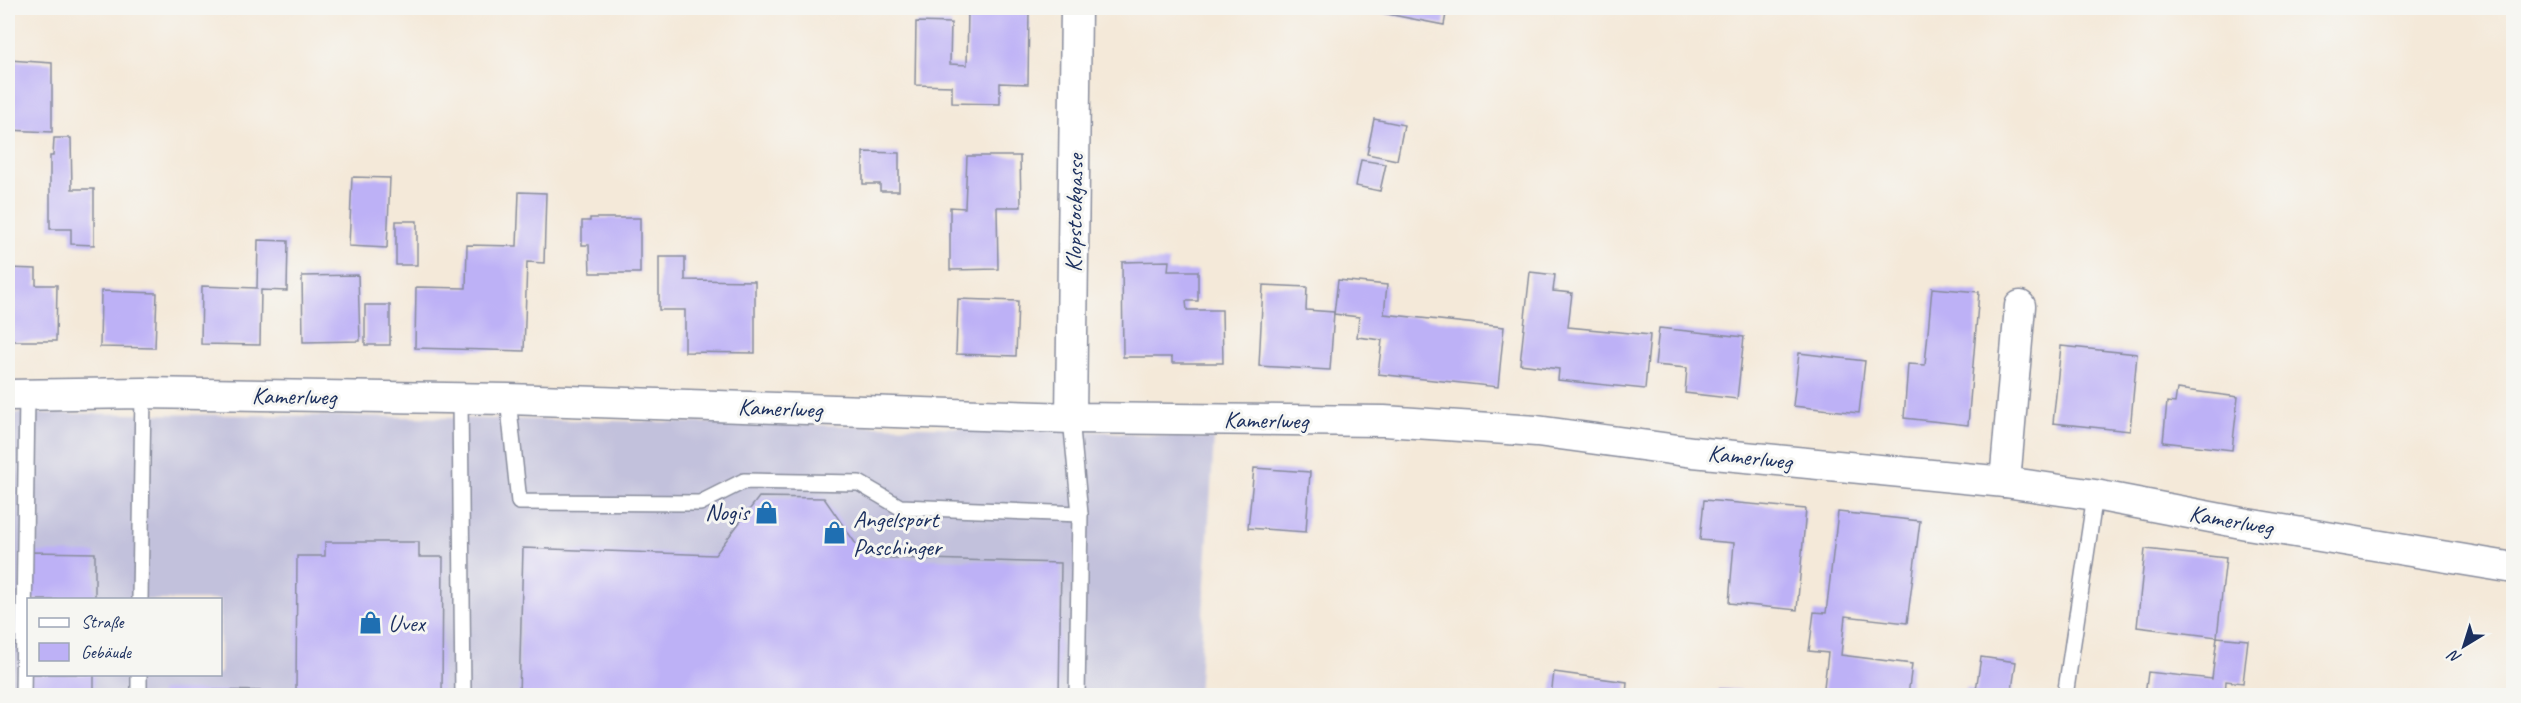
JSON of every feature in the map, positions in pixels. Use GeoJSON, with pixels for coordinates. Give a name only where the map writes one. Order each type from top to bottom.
{"type":"FeatureCollection","features":[{"type":"Feature","properties":{"kind":"street","name":"Klopstockgasse"},"geometry":{"type":"LineString","coordinates":[[1071,418],[1076,8]]}},
{"type":"Feature","properties":{"kind":"street"},"geometry":{"type":"LineString","coordinates":[[2005,482],[2020,306]]}},
{"type":"Feature","properties":{"kind":"street","name":"Kamerlweg"},"geometry":{"type":"LineString","coordinates":[[17,395],[143,393],[508,399],[1071,418],[1384,421],[1537,431],[1693,452],[2005,482],[2096,495],[2247,524],[2514,568]]}},
{"type":"Feature","properties":{"kind":"lane"},"geometry":{"type":"LineString","coordinates":[[140,598],[143,393]]}},
{"type":"Feature","properties":{"kind":"lane"},"geometry":{"type":"LineString","coordinates":[[17,395],[23,696]]}},
{"type":"Feature","properties":{"kind":"lane"},"geometry":{"type":"LineString","coordinates":[[460,399],[463,696]]}},
{"type":"Feature","properties":{"kind":"lane"},"geometry":{"type":"LineString","coordinates":[[508,399],[519,502],[700,503],[744,481],[859,483],[900,507],[1080,514]]}},
{"type":"Feature","properties":{"kind":"lane"},"geometry":{"type":"LineString","coordinates":[[1071,418],[1080,514],[1077,696]]}},
{"type":"Feature","properties":{"kind":"lane"},"geometry":{"type":"LineString","coordinates":[[2065,696],[2096,495]]}},
{"type":"Feature","properties":{"kind":"lane"},"geometry":{"type":"LineString","coordinates":[[139,676],[139,696]]}},
{"type":"Feature","properties":{"kind":"shaded area"},"geometry":{"type":"Polygon","coordinates":[[[8,413],[350,416],[1076,430],[1214,439],[1198,695],[8,696],[8,413]]]}},
{"type":"Feature","properties":{"kind":"building"},"geometry":{"type":"Polygon","coordinates":[[[968,8],[1029,10],[1028,84],[1000,83],[1000,104],[952,103],[952,86],[915,85],[916,22],[951,23],[950,64],[967,65],[968,8]]]}},
{"type":"Feature","properties":{"kind":"building"},"geometry":{"type":"Polygon","coordinates":[[[1357,8],[1447,8],[1444,25],[1357,8]]]}},
{"type":"Feature","properties":{"kind":"building"},"geometry":{"type":"Polygon","coordinates":[[[9,60],[52,63],[52,132],[8,130],[9,60]]]}},
{"type":"Feature","properties":{"kind":"building"},"geometry":{"type":"Polygon","coordinates":[[[1374,119],[1404,125],[1397,160],[1367,154],[1374,119]]]}},
{"type":"Feature","properties":{"kind":"building"},"geometry":{"type":"Polygon","coordinates":[[[54,138],[71,138],[72,189],[94,189],[94,245],[71,244],[71,229],[50,229],[50,156],[53,156],[54,138]]]}},
{"type":"Feature","properties":{"kind":"building"},"geometry":{"type":"Polygon","coordinates":[[[863,152],[899,153],[899,191],[880,191],[880,184],[863,184],[863,152]]]}},
{"type":"Feature","properties":{"kind":"building"},"geometry":{"type":"Polygon","coordinates":[[[967,156],[1020,156],[1021,207],[997,207],[998,269],[950,270],[950,207],[965,208],[967,156]]]}},
{"type":"Feature","properties":{"kind":"building"},"geometry":{"type":"Polygon","coordinates":[[[1361,160],[1386,164],[1380,191],[1356,186],[1361,160]]]}},
{"type":"Feature","properties":{"kind":"building"},"geometry":{"type":"Polygon","coordinates":[[[352,177],[390,178],[387,248],[349,246],[352,177]]]}},
{"type":"Feature","properties":{"kind":"building"},"geometry":{"type":"Polygon","coordinates":[[[519,192],[546,193],[544,263],[527,262],[524,351],[415,348],[416,287],[466,288],[467,245],[517,246],[519,192]]]}},
{"type":"Feature","properties":{"kind":"building"},"geometry":{"type":"Polygon","coordinates":[[[590,218],[640,218],[640,273],[590,273],[589,245],[582,245],[582,221],[590,221],[590,218]]]}},
{"type":"Feature","properties":{"kind":"building"},"geometry":{"type":"Polygon","coordinates":[[[396,221],[417,221],[417,265],[396,265],[396,221]]]}},
{"type":"Feature","properties":{"kind":"building"},"geometry":{"type":"Polygon","coordinates":[[[258,240],[288,241],[287,291],[261,290],[260,345],[201,344],[202,286],[257,288],[258,240]]]}},
{"type":"Feature","properties":{"kind":"building"},"geometry":{"type":"Polygon","coordinates":[[[659,257],[685,257],[685,280],[755,281],[755,353],[685,352],[685,310],[659,310],[659,257]]]}},
{"type":"Feature","properties":{"kind":"building"},"geometry":{"type":"Polygon","coordinates":[[[1169,261],[1168,271],[1198,271],[1198,301],[1186,301],[1187,310],[1222,310],[1223,363],[1172,363],[1172,357],[1123,357],[1122,262],[1169,261]]]}},
{"type":"Feature","properties":{"kind":"building"},"geometry":{"type":"Polygon","coordinates":[[[8,268],[36,269],[36,285],[57,285],[56,341],[8,341],[8,268]]]}},
{"type":"Feature","properties":{"kind":"building"},"geometry":{"type":"Polygon","coordinates":[[[1530,272],[1555,275],[1553,291],[1572,293],[1568,327],[1650,335],[1645,389],[1558,380],[1559,369],[1520,364],[1530,272]]]}},
{"type":"Feature","properties":{"kind":"building"},"geometry":{"type":"Polygon","coordinates":[[[358,275],[360,341],[303,342],[302,276],[358,275]]]}},
{"type":"Feature","properties":{"kind":"building"},"geometry":{"type":"Polygon","coordinates":[[[1338,280],[1387,285],[1384,314],[1504,327],[1498,387],[1378,374],[1382,340],[1357,337],[1359,317],[1334,314],[1338,280]]]}},
{"type":"Feature","properties":{"kind":"building"},"geometry":{"type":"Polygon","coordinates":[[[1263,285],[1307,287],[1306,310],[1334,312],[1330,370],[1259,366],[1263,285]]]}},
{"type":"Feature","properties":{"kind":"building"},"geometry":{"type":"Polygon","coordinates":[[[1932,288],[1979,292],[1968,425],[1904,418],[1908,364],[1925,365],[1932,288]]]}},
{"type":"Feature","properties":{"kind":"building"},"geometry":{"type":"Polygon","coordinates":[[[101,291],[157,293],[155,348],[100,347],[101,291]]]}},
{"type":"Feature","properties":{"kind":"building"},"geometry":{"type":"Polygon","coordinates":[[[958,299],[1018,301],[1016,356],[956,354],[958,299]]]}},
{"type":"Feature","properties":{"kind":"building"},"geometry":{"type":"Polygon","coordinates":[[[365,305],[390,305],[390,345],[365,345],[365,305]]]}},
{"type":"Feature","properties":{"kind":"building"},"geometry":{"type":"Polygon","coordinates":[[[1659,328],[1744,337],[1737,399],[1685,393],[1687,368],[1655,365],[1659,328]]]}},
{"type":"Feature","properties":{"kind":"building"},"geometry":{"type":"Polygon","coordinates":[[[2061,346],[2137,354],[2130,431],[2053,423],[2061,346]]]}},
{"type":"Feature","properties":{"kind":"building"},"geometry":{"type":"Polygon","coordinates":[[[1799,353],[1865,361],[1859,413],[1793,406],[1799,353]]]}},
{"type":"Feature","properties":{"kind":"building"},"geometry":{"type":"Polygon","coordinates":[[[2177,389],[2238,397],[2232,450],[2163,442],[2167,402],[2175,403],[2177,389]]]}},
{"type":"Feature","properties":{"kind":"building"},"geometry":{"type":"Polygon","coordinates":[[[1254,468],[1310,472],[1306,532],[1248,528],[1254,468]]]}},
{"type":"Feature","properties":{"kind":"building"},"geometry":{"type":"Polygon","coordinates":[[[759,497],[824,498],[865,557],[1061,563],[1059,696],[519,696],[523,548],[715,555],[759,497]]]}},
{"type":"Feature","properties":{"kind":"building"},"geometry":{"type":"Polygon","coordinates":[[[1704,500],[1806,509],[1797,610],[1729,603],[1734,543],[1700,540],[1704,500]]]}},
{"type":"Feature","properties":{"kind":"building"},"geometry":{"type":"Polygon","coordinates":[[[1838,512],[1920,521],[1907,623],[1845,616],[1841,655],[1912,664],[1908,696],[1823,696],[1828,653],[1809,651],[1814,612],[1826,613],[1838,512]]]}},
{"type":"Feature","properties":{"kind":"building","name":"Uvex"},"geometry":{"type":"Polygon","coordinates":[[[325,542],[419,542],[419,557],[443,557],[442,696],[161,696],[161,690],[296,691],[297,556],[325,556],[325,542]]]}},
{"type":"Feature","properties":{"kind":"building"},"geometry":{"type":"Polygon","coordinates":[[[2145,549],[2226,558],[2217,637],[2137,627],[2145,549]]]}},
{"type":"Feature","properties":{"kind":"building"},"geometry":{"type":"Polygon","coordinates":[[[30,552],[95,553],[95,598],[29,598],[30,552]]]}},
{"type":"Feature","properties":{"kind":"building"},"geometry":{"type":"Polygon","coordinates":[[[2217,637],[2248,640],[2243,683],[2226,681],[2225,696],[2145,696],[2148,672],[2212,679],[2217,637]]]}},
{"type":"Feature","properties":{"kind":"building"},"geometry":{"type":"Polygon","coordinates":[[[1981,657],[2016,662],[2011,696],[1965,696],[1966,688],[1976,690],[1981,657]]]}},
{"type":"Feature","properties":{"kind":"building"},"geometry":{"type":"Polygon","coordinates":[[[1554,672],[1627,682],[1626,696],[1551,696],[1554,672]]]}},
{"type":"Feature","properties":{"kind":"building"},"geometry":{"type":"Polygon","coordinates":[[[29,676],[94,676],[94,696],[29,696],[29,676]]]}},
{"type":"Feature","properties":{"kind":"building"},"geometry":{"type":"Polygon","coordinates":[[[1719,689],[1741,690],[1740,696],[1718,696],[1719,689]]]}},
{"type":"Feature","properties":{"kind":"place","name":"Nogis"},"geometry":{"type":"Point","coordinates":[767,512]}},
{"type":"Feature","properties":{"kind":"place","name":"Angelsport Paschinger"},"geometry":{"type":"Point","coordinates":[835,533]}},
{"type":"Feature","properties":{"kind":"place","name":"Uvex"},"geometry":{"type":"Point","coordinates":[370,623]}}]}
